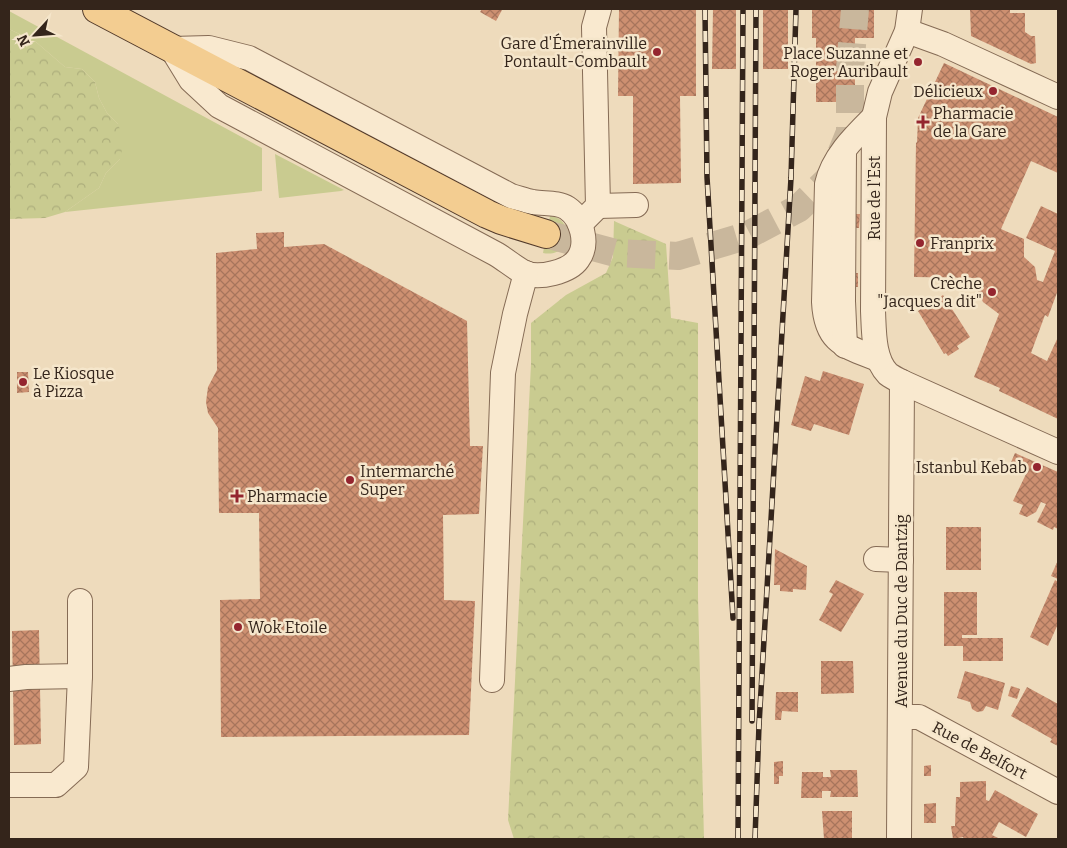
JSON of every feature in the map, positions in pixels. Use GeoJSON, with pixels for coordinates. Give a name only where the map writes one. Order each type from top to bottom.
{"type":"FeatureCollection","features":[{"type":"Feature","properties":{"kind":"main road"},"geometry":{"type":"LineString","coordinates":[[97,9],[487,214],[546,234]]}},
{"type":"Feature","properties":{"kind":"street"},"geometry":{"type":"LineString","coordinates":[[592,15],[598,206]]}},
{"type":"Feature","properties":{"kind":"street"},"geometry":{"type":"LineString","coordinates":[[908,20],[943,44],[1058,97]]}},
{"type":"Feature","properties":{"kind":"street","name":"Rue de l'Est"},"geometry":{"type":"LineString","coordinates":[[908,20],[880,92],[874,117],[874,333],[878,358],[888,374],[902,382],[1058,452]]}},
{"type":"Feature","properties":{"kind":"street"},"geometry":{"type":"LineString","coordinates":[[209,48],[249,58],[511,196],[534,203],[558,204],[568,208],[580,224],[584,240],[579,258],[573,264],[546,275],[526,273],[496,254],[219,106],[191,80],[172,49],[209,48]]}},
{"type":"Feature","properties":{"kind":"street"},"geometry":{"type":"LineString","coordinates":[[874,117],[844,150],[830,173],[827,184],[824,302],[827,321],[835,337],[845,346],[878,358]]}},
{"type":"Feature","properties":{"kind":"street"},"geometry":{"type":"LineString","coordinates":[[580,224],[598,206],[636,205]]}},
{"type":"Feature","properties":{"kind":"street"},"geometry":{"type":"LineString","coordinates":[[492,680],[503,373],[526,273]]}},
{"type":"Feature","properties":{"kind":"street","name":"Avenue du Duc de Dantzig"},"geometry":{"type":"LineString","coordinates":[[899,839],[902,382]]}},
{"type":"Feature","properties":{"kind":"street"},"geometry":{"type":"LineString","coordinates":[[876,559],[901,560]]}},
{"type":"Feature","properties":{"kind":"street"},"geometry":{"type":"LineString","coordinates":[[9,785],[56,784],[76,767],[80,676],[80,601]]}},
{"type":"Feature","properties":{"kind":"street"},"geometry":{"type":"LineString","coordinates":[[9,678],[80,676]]}},
{"type":"Feature","properties":{"kind":"street","name":"Rue de Belfort"},"geometry":{"type":"LineString","coordinates":[[900,716],[919,717],[1058,792]]}},
{"type":"Feature","properties":{"kind":"green space"},"geometry":{"type":"Polygon","coordinates":[[[9,11],[262,148],[262,191],[65,212],[99,188],[106,173],[120,159],[118,124],[107,113],[99,98],[95,82],[82,69],[65,67],[36,42],[9,29],[9,11]]]}},
{"type":"Feature","properties":{"kind":"green space"},"geometry":{"type":"Polygon","coordinates":[[[9,29],[36,42],[65,67],[82,69],[95,82],[99,98],[107,113],[118,124],[124,141],[120,159],[106,173],[99,188],[65,212],[45,218],[9,219],[9,29]]]}},
{"type":"Feature","properties":{"kind":"green space"},"geometry":{"type":"Polygon","coordinates":[[[275,154],[344,190],[279,198],[275,154]]]}},
{"type":"Feature","properties":{"kind":"green space"},"geometry":{"type":"Polygon","coordinates":[[[550,216],[559,219],[564,224],[567,238],[559,250],[552,253],[543,253],[550,216]]]}},
{"type":"Feature","properties":{"kind":"green space"},"geometry":{"type":"Polygon","coordinates":[[[614,221],[666,244],[671,318],[698,323],[698,597],[704,839],[514,839],[508,820],[531,364],[531,323],[566,295],[606,273],[613,257],[614,221]]]}},
{"type":"Feature","properties":{"kind":"building"},"geometry":{"type":"Polygon","coordinates":[[[482,9],[502,10],[496,21],[480,12],[482,9]]]}},
{"type":"Feature","properties":{"kind":"building","name":"Gare d'Émerainville Pontault-Combault"},"geometry":{"type":"Polygon","coordinates":[[[619,9],[696,9],[696,96],[680,96],[681,183],[633,184],[633,96],[618,96],[619,9]]]}},
{"type":"Feature","properties":{"kind":"building"},"geometry":{"type":"Polygon","coordinates":[[[713,9],[736,9],[736,69],[712,69],[713,9]]]}},
{"type":"Feature","properties":{"kind":"building"},"geometry":{"type":"Polygon","coordinates":[[[763,9],[788,9],[788,69],[763,69],[763,9]]]}},
{"type":"Feature","properties":{"kind":"building"},"geometry":{"type":"Polygon","coordinates":[[[812,9],[874,9],[874,38],[855,38],[855,102],[816,102],[816,38],[812,38],[812,9]]]}},
{"type":"Feature","properties":{"kind":"building"},"geometry":{"type":"Polygon","coordinates":[[[970,9],[1010,9],[1010,13],[1025,13],[1025,32],[1035,36],[1036,63],[1031,64],[971,36],[970,9]]]}},
{"type":"Feature","properties":{"kind":"building"},"geometry":{"type":"Polygon","coordinates":[[[944,63],[1058,117],[1058,173],[1031,161],[1001,229],[1024,239],[1024,257],[1035,267],[1037,280],[1043,282],[1055,251],[1026,238],[1041,206],[1058,214],[1058,290],[1048,317],[1045,315],[1031,353],[1047,361],[1058,337],[1058,419],[999,391],[1000,388],[974,377],[999,314],[983,302],[977,289],[977,278],[914,277],[918,118],[944,63]]]}},
{"type":"Feature","properties":{"kind":"building"},"geometry":{"type":"Polygon","coordinates":[[[852,214],[860,214],[859,228],[852,228],[852,214]]]}},
{"type":"Feature","properties":{"kind":"building","name":"Intermarché Super"},"geometry":{"type":"Polygon","coordinates":[[[284,232],[284,247],[324,244],[467,321],[470,446],[483,446],[479,514],[443,515],[444,600],[475,601],[469,735],[221,737],[220,600],[260,599],[259,513],[219,513],[218,428],[208,413],[206,402],[208,387],[217,370],[216,253],[257,249],[256,233],[284,232]]]}},
{"type":"Feature","properties":{"kind":"building"},"geometry":{"type":"Polygon","coordinates":[[[851,273],[858,273],[858,287],[850,287],[851,273]]]}},
{"type":"Feature","properties":{"kind":"building"},"geometry":{"type":"Polygon","coordinates":[[[943,295],[970,337],[957,346],[959,349],[948,356],[946,353],[944,354],[918,311],[943,295]]]}},
{"type":"Feature","properties":{"kind":"building"},"geometry":{"type":"Polygon","coordinates":[[[823,371],[864,384],[849,435],[814,424],[811,431],[791,425],[805,376],[820,381],[823,371]]]}},
{"type":"Feature","properties":{"kind":"building","name":"Le Kiosque à Pizza"},"geometry":{"type":"Polygon","coordinates":[[[17,372],[28,372],[29,392],[17,393],[17,372]]]}},
{"type":"Feature","properties":{"kind":"building"},"geometry":{"type":"Polygon","coordinates":[[[1015,453],[1058,472],[1058,529],[1054,527],[1053,530],[1037,522],[1046,504],[1041,502],[1036,512],[1027,517],[1019,514],[1023,505],[1013,501],[1026,474],[1009,467],[1015,453]]]}},
{"type":"Feature","properties":{"kind":"building"},"geometry":{"type":"Polygon","coordinates":[[[946,527],[981,527],[981,570],[946,570],[946,527]]]}},
{"type":"Feature","properties":{"kind":"building"},"geometry":{"type":"Polygon","coordinates":[[[775,549],[807,566],[806,590],[780,591],[780,585],[774,585],[775,549]]]}},
{"type":"Feature","properties":{"kind":"building"},"geometry":{"type":"Polygon","coordinates":[[[1058,560],[1058,579],[1051,576],[1058,560]]]}},
{"type":"Feature","properties":{"kind":"building"},"geometry":{"type":"Polygon","coordinates":[[[836,580],[864,594],[841,632],[819,620],[833,594],[829,592],[836,580]]]}},
{"type":"Feature","properties":{"kind":"building"},"geometry":{"type":"Polygon","coordinates":[[[1055,580],[1058,582],[1058,624],[1048,646],[1030,637],[1055,580]]]}},
{"type":"Feature","properties":{"kind":"building"},"geometry":{"type":"Polygon","coordinates":[[[944,592],[977,592],[977,635],[962,635],[962,638],[1003,638],[1003,661],[963,661],[963,646],[944,646],[944,592]]]}},
{"type":"Feature","properties":{"kind":"building"},"geometry":{"type":"Polygon","coordinates":[[[39,630],[41,744],[14,745],[12,631],[39,630]]]}},
{"type":"Feature","properties":{"kind":"building"},"geometry":{"type":"Polygon","coordinates":[[[821,661],[853,661],[854,693],[821,694],[821,661]]]}},
{"type":"Feature","properties":{"kind":"building"},"geometry":{"type":"Polygon","coordinates":[[[965,671],[1005,683],[998,710],[986,706],[983,711],[977,712],[972,709],[970,702],[957,698],[965,671]]]}},
{"type":"Feature","properties":{"kind":"building"},"geometry":{"type":"Polygon","coordinates":[[[1011,686],[1020,689],[1017,699],[1008,696],[1011,686]]]}},
{"type":"Feature","properties":{"kind":"building"},"geometry":{"type":"Polygon","coordinates":[[[1027,687],[1058,704],[1058,746],[1050,742],[1052,739],[1011,716],[1027,687]]]}},
{"type":"Feature","properties":{"kind":"building"},"geometry":{"type":"Polygon","coordinates":[[[776,692],[798,692],[798,712],[782,711],[781,720],[775,720],[776,692]]]}},
{"type":"Feature","properties":{"kind":"building"},"geometry":{"type":"Polygon","coordinates":[[[783,761],[783,776],[779,776],[779,784],[774,784],[774,762],[783,761]]]}},
{"type":"Feature","properties":{"kind":"building"},"geometry":{"type":"Polygon","coordinates":[[[931,765],[931,776],[924,776],[924,766],[931,765]]]}},
{"type":"Feature","properties":{"kind":"building"},"geometry":{"type":"Polygon","coordinates":[[[830,770],[857,770],[858,797],[830,797],[831,791],[822,791],[822,798],[801,798],[802,772],[823,772],[823,777],[831,777],[830,770]]]}},
{"type":"Feature","properties":{"kind":"building"},"geometry":{"type":"Polygon","coordinates":[[[986,781],[986,800],[989,801],[995,790],[1038,814],[1026,837],[999,822],[992,835],[1000,839],[964,839],[963,837],[953,839],[951,826],[955,826],[956,797],[960,797],[960,782],[986,781]]]}},
{"type":"Feature","properties":{"kind":"building"},"geometry":{"type":"Polygon","coordinates":[[[936,803],[936,823],[924,823],[924,804],[936,803]]]}},
{"type":"Feature","properties":{"kind":"building"},"geometry":{"type":"Polygon","coordinates":[[[822,811],[852,811],[852,839],[824,839],[822,811]]]}},
{"type":"Feature","properties":{"kind":"tunnel"},"geometry":{"type":"LineString","coordinates":[[546,234],[615,253],[678,256],[746,236],[799,208],[832,176],[850,132],[850,69],[855,9]]}},
{"type":"Feature","properties":{"kind":"railway"},"geometry":{"type":"LineString","coordinates":[[705,9],[707,177],[733,618]]}},
{"type":"Feature","properties":{"kind":"railway"},"geometry":{"type":"LineString","coordinates":[[738,839],[743,9]]}},
{"type":"Feature","properties":{"kind":"railway"},"geometry":{"type":"LineString","coordinates":[[752,721],[756,9]]}},
{"type":"Feature","properties":{"kind":"railway"},"geometry":{"type":"LineString","coordinates":[[755,839],[759,725],[791,178],[796,9]]}},
{"type":"Feature","properties":{"kind":"place","name":"Gare d'Émerainville Pontault-Combault"},"geometry":{"type":"Point","coordinates":[657,52]}},
{"type":"Feature","properties":{"kind":"place","name":"Place Suzanne et Roger Auribault"},"geometry":{"type":"Point","coordinates":[918,62]}},
{"type":"Feature","properties":{"kind":"place","name":"Délicieux"},"geometry":{"type":"Point","coordinates":[993,91]}},
{"type":"Feature","properties":{"kind":"place","name":"Pharmacie de la Gare"},"geometry":{"type":"Point","coordinates":[923,122]}},
{"type":"Feature","properties":{"kind":"place","name":"Franprix"},"geometry":{"type":"Point","coordinates":[920,243]}},
{"type":"Feature","properties":{"kind":"place","name":"Crèche \"Jacques a dit\""},"geometry":{"type":"Point","coordinates":[992,292]}},
{"type":"Feature","properties":{"kind":"place","name":"Le Kiosque à Pizza"},"geometry":{"type":"Point","coordinates":[23,382]}},
{"type":"Feature","properties":{"kind":"place","name":"Istanbul Kebab"},"geometry":{"type":"Point","coordinates":[1037,467]}},
{"type":"Feature","properties":{"kind":"place","name":"Intermarché Super"},"geometry":{"type":"Point","coordinates":[350,480]}},
{"type":"Feature","properties":{"kind":"place","name":"Pharmacie"},"geometry":{"type":"Point","coordinates":[237,496]}},
{"type":"Feature","properties":{"kind":"place","name":"Wok Etoile"},"geometry":{"type":"Point","coordinates":[238,627]}}]}
